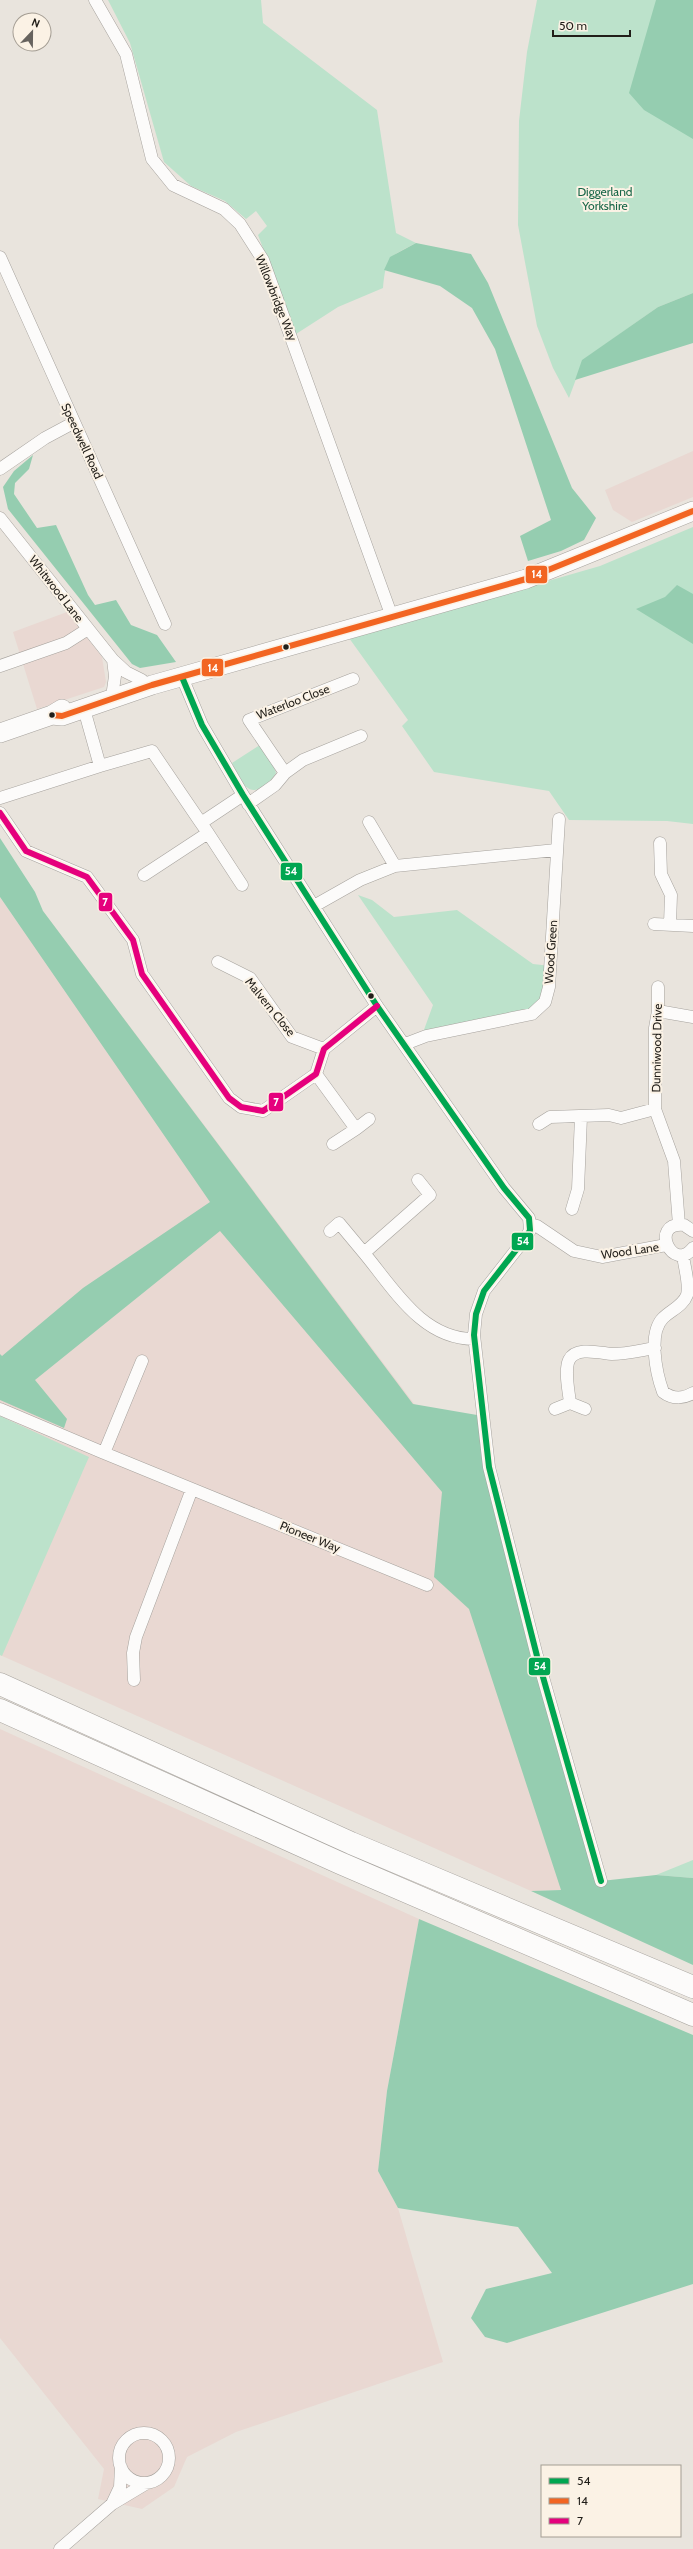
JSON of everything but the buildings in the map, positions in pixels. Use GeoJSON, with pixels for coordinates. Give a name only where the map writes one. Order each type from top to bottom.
{"type":"FeatureCollection","features":[{"type":"Feature","properties":{"kind":"highway"},"geometry":{"type":"LineString","coordinates":[[0,1684],[351,1843],[693,1987]]}},
{"type":"Feature","properties":{"kind":"highway"},"geometry":{"type":"LineString","coordinates":[[0,1710],[340,1863],[693,2015]]}},
{"type":"Feature","properties":{"kind":"main road"},"geometry":{"type":"LineString","coordinates":[[0,733],[52,716],[66,707],[128,684],[181,677],[526,579],[693,511]]}},
{"type":"Feature","properties":{"kind":"main road"},"geometry":{"type":"LineString","coordinates":[[52,716],[62,716],[84,709],[128,684]]}},
{"type":"Feature","properties":{"kind":"street","name":"Willowbridge Way"},"geometry":{"type":"LineString","coordinates":[[96,0],[126,54],[152,159],[173,185],[224,209],[240,224],[263,260],[392,617]]}},
{"type":"Feature","properties":{"kind":"street","name":"Speedwell Road"},"geometry":{"type":"LineString","coordinates":[[0,257],[73,423],[165,624]]}},
{"type":"Feature","properties":{"kind":"street"},"geometry":{"type":"LineString","coordinates":[[0,469],[45,438],[73,423]]}},
{"type":"Feature","properties":{"kind":"street","name":"Whitwood Lane"},"geometry":{"type":"LineString","coordinates":[[0,518],[113,660],[126,672],[128,684]]}},
{"type":"Feature","properties":{"kind":"street"},"geometry":{"type":"LineString","coordinates":[[0,666],[66,643],[88,629]]}},
{"type":"Feature","properties":{"kind":"street"},"geometry":{"type":"LineString","coordinates":[[113,660],[128,684]]}},
{"type":"Feature","properties":{"kind":"street"},"geometry":{"type":"LineString","coordinates":[[181,677],[202,725],[246,800],[377,1006],[405,1044],[504,1188],[529,1218],[530,1224],[526,1236],[484,1291],[476,1314],[474,1339],[489,1467],[536,1656],[601,1881]]}},
{"type":"Feature","properties":{"kind":"street","name":"Waterloo Close"},"geometry":{"type":"LineString","coordinates":[[286,773],[249,720],[353,679]]}},
{"type":"Feature","properties":{"kind":"street"},"geometry":{"type":"LineString","coordinates":[[84,709],[100,766]]}},
{"type":"Feature","properties":{"kind":"street"},"geometry":{"type":"LineString","coordinates":[[144,875],[204,828],[246,800],[275,785],[286,773],[303,760],[361,736]]}},
{"type":"Feature","properties":{"kind":"street"},"geometry":{"type":"LineString","coordinates":[[0,798],[152,751],[242,885]]}},
{"type":"Feature","properties":{"kind":"street"},"geometry":{"type":"LineString","coordinates":[[0,813],[26,851],[87,878],[133,940],[142,974],[229,1098],[241,1107],[263,1111],[316,1074],[324,1050],[377,1006]]}},
{"type":"Feature","properties":{"kind":"street","name":"Wood Green"},"geometry":{"type":"LineString","coordinates":[[405,1044],[426,1036],[532,1014],[544,1002],[551,973],[556,850],[559,819]]}},
{"type":"Feature","properties":{"kind":"street"},"geometry":{"type":"LineString","coordinates":[[369,822],[395,866]]}},
{"type":"Feature","properties":{"kind":"street"},"geometry":{"type":"LineString","coordinates":[[660,843],[661,874],[671,895],[670,924]]}},
{"type":"Feature","properties":{"kind":"street"},"geometry":{"type":"LineString","coordinates":[[314,906],[360,880],[395,866],[556,850]]}},
{"type":"Feature","properties":{"kind":"street"},"geometry":{"type":"LineString","coordinates":[[654,924],[693,926]]}},
{"type":"Feature","properties":{"kind":"street","name":"Malvern Close"},"geometry":{"type":"LineString","coordinates":[[218,962],[250,978],[292,1037],[324,1050]]}},
{"type":"Feature","properties":{"kind":"street","name":"Dunniwood Drive"},"geometry":{"type":"LineString","coordinates":[[658,987],[658,1011],[655,1028],[655,1109],[674,1161],[679,1225]]}},
{"type":"Feature","properties":{"kind":"street"},"geometry":{"type":"LineString","coordinates":[[658,1011],[693,1017]]}},
{"type":"Feature","properties":{"kind":"street"},"geometry":{"type":"LineString","coordinates":[[316,1074],[356,1128]]}},
{"type":"Feature","properties":{"kind":"street"},"geometry":{"type":"LineString","coordinates":[[539,1124],[550,1118],[609,1115],[621,1118],[655,1109]]}},
{"type":"Feature","properties":{"kind":"street"},"geometry":{"type":"LineString","coordinates":[[572,1209],[578,1189],[581,1117]]}},
{"type":"Feature","properties":{"kind":"street"},"geometry":{"type":"LineString","coordinates":[[333,1144],[369,1119]]}},
{"type":"Feature","properties":{"kind":"street"},"geometry":{"type":"LineString","coordinates":[[364,1253],[430,1195],[418,1180]]}},
{"type":"Feature","properties":{"kind":"street"},"geometry":{"type":"LineString","coordinates":[[330,1231],[339,1223],[418,1319],[434,1329],[454,1338],[474,1339]]}},
{"type":"Feature","properties":{"kind":"street","name":"Wood Lane"},"geometry":{"type":"LineString","coordinates":[[530,1224],[537,1226],[574,1250],[602,1257],[666,1245]]}},
{"type":"Feature","properties":{"kind":"street"},"geometry":{"type":"LineString","coordinates":[[693,1232],[689,1227],[679,1225],[668,1231],[666,1245],[672,1252],[682,1255],[693,1248]]}},
{"type":"Feature","properties":{"kind":"street"},"geometry":{"type":"LineString","coordinates":[[682,1255],[688,1293],[684,1302],[662,1318],[656,1326],[654,1338],[663,1392],[673,1398],[682,1398],[693,1393]]}},
{"type":"Feature","properties":{"kind":"street"},"geometry":{"type":"LineString","coordinates":[[570,1403],[568,1364],[573,1355],[577,1353],[603,1352],[612,1354],[655,1348]]}},
{"type":"Feature","properties":{"kind":"street"},"geometry":{"type":"LineString","coordinates":[[104,1453],[142,1361]]}},
{"type":"Feature","properties":{"kind":"street"},"geometry":{"type":"LineString","coordinates":[[555,1409],[570,1403],[585,1409]]}},
{"type":"Feature","properties":{"kind":"street","name":"Pioneer Way"},"geometry":{"type":"LineString","coordinates":[[0,1409],[427,1585]]}},
{"type":"Feature","properties":{"kind":"street"},"geometry":{"type":"LineString","coordinates":[[134,1680],[133,1653],[136,1637],[192,1489]]}},
{"type":"Feature","properties":{"kind":"street"},"geometry":{"type":"LineString","coordinates":[[60,2549],[112,2504],[147,2483],[161,2477],[168,2468],[170,2461],[167,2446],[156,2436],[140,2433],[125,2442],[119,2458],[121,2466],[120,2487],[112,2504]]}},
{"type":"Feature","properties":{"kind":"street"},"geometry":{"type":"LineString","coordinates":[[121,2466],[131,2479],[147,2483]]}},
{"type":"Feature","properties":{"kind":"shaded area"},"geometry":{"type":"Polygon","coordinates":[[[693,451],[693,497],[632,522],[613,510],[605,490],[693,451]]]}},
{"type":"Feature","properties":{"kind":"shaded area"},"geometry":{"type":"Polygon","coordinates":[[[67,612],[102,657],[106,682],[104,687],[37,709],[13,632],[67,612]]]}},
{"type":"Feature","properties":{"kind":"shaded area"},"geometry":{"type":"Polygon","coordinates":[[[0,897],[18,923],[43,911],[461,1466],[561,1890],[531,1891],[0,1655],[0,897]]]}},
{"type":"Feature","properties":{"kind":"shaded area"},"geometry":{"type":"Polygon","coordinates":[[[0,1729],[419,1919],[387,2091],[378,2171],[398,2208],[443,2362],[236,2432],[187,2457],[174,2487],[142,2509],[98,2499],[104,2469],[0,2338],[0,1729]]]}},
{"type":"Feature","properties":{"kind":"green space"},"geometry":{"type":"Polygon","coordinates":[[[108,0],[261,0],[263,23],[377,110],[396,233],[416,243],[400,251],[390,259],[384,277],[383,288],[338,307],[296,334],[258,235],[267,226],[256,211],[246,219],[225,201],[191,186],[164,162],[130,43],[108,0]]]}},
{"type":"Feature","properties":{"kind":"green space","name":"Diggerland Yorkshire"},"geometry":{"type":"Polygon","coordinates":[[[537,0],[693,0],[693,293],[658,307],[583,360],[569,398],[553,368],[537,326],[518,225],[519,121],[527,52],[537,0]]]}},
{"type":"Feature","properties":{"kind":"green space"},"geometry":{"type":"Polygon","coordinates":[[[656,0],[693,0],[693,139],[644,110],[629,93],[656,0]]]}},
{"type":"Feature","properties":{"kind":"green space"},"geometry":{"type":"Polygon","coordinates":[[[416,243],[471,254],[488,283],[572,488],[596,518],[584,540],[561,551],[528,561],[520,536],[551,520],[495,349],[472,308],[440,286],[384,270],[390,257],[416,243]]]}},
{"type":"Feature","properties":{"kind":"green space"},"geometry":{"type":"Polygon","coordinates":[[[693,293],[693,343],[575,380],[582,360],[658,307],[693,293]]]}},
{"type":"Feature","properties":{"kind":"green space"},"geometry":{"type":"Polygon","coordinates":[[[33,455],[29,469],[15,483],[14,494],[37,528],[56,525],[88,595],[95,605],[116,600],[131,625],[157,635],[176,662],[140,668],[132,664],[8,509],[3,487],[14,471],[33,455]]]}},
{"type":"Feature","properties":{"kind":"green space"},"geometry":{"type":"Polygon","coordinates":[[[693,527],[693,824],[667,821],[569,820],[549,791],[434,772],[402,726],[408,720],[349,638],[600,566],[693,527]]]}},
{"type":"Feature","properties":{"kind":"green space"},"geometry":{"type":"Polygon","coordinates":[[[677,585],[693,594],[693,644],[636,609],[665,597],[677,585]]]}},
{"type":"Feature","properties":{"kind":"green space"},"geometry":{"type":"Polygon","coordinates":[[[260,745],[273,764],[276,773],[270,781],[262,787],[256,790],[251,790],[243,784],[232,763],[260,745]]]}},
{"type":"Feature","properties":{"kind":"green space"},"geometry":{"type":"Polygon","coordinates":[[[0,838],[35,892],[43,911],[413,1404],[477,1415],[601,1881],[656,1875],[693,1878],[693,1965],[531,1891],[561,1890],[469,1609],[434,1577],[442,1492],[220,1231],[35,1380],[67,1419],[64,1428],[0,1400],[0,1354],[2,1356],[83,1288],[210,1202],[0,897],[0,838]]]}},
{"type":"Feature","properties":{"kind":"green space"},"geometry":{"type":"Polygon","coordinates":[[[358,895],[372,900],[394,917],[457,910],[533,964],[551,966],[539,1008],[421,1038],[433,1005],[358,895]]]}},
{"type":"Feature","properties":{"kind":"green space"},"geometry":{"type":"Polygon","coordinates":[[[0,1416],[89,1457],[2,1656],[0,1655],[0,1416]]]}},
{"type":"Feature","properties":{"kind":"green space"},"geometry":{"type":"Polygon","coordinates":[[[693,1860],[693,1878],[656,1875],[693,1860]]]}},
{"type":"Feature","properties":{"kind":"green space"},"geometry":{"type":"Polygon","coordinates":[[[419,1919],[693,2035],[693,2284],[507,2343],[485,2337],[471,2318],[486,2289],[552,2273],[518,2227],[398,2208],[378,2171],[387,2091],[419,1919]]]}},
{"type":"Feature","properties":{"kind":"transit line","name":"14"},"geometry":{"type":"LineString","coordinates":[[52,715],[62,716],[152,685],[526,579],[693,511]]}},
{"type":"Feature","properties":{"kind":"transit line","name":"54"},"geometry":{"type":"LineString","coordinates":[[182,677],[202,725],[243,795],[377,1006],[504,1188],[529,1218],[530,1230],[527,1236],[484,1291],[476,1314],[474,1335],[489,1467],[537,1656],[601,1881]]}},
{"type":"Feature","properties":{"kind":"transit line","name":"7"},"geometry":{"type":"LineString","coordinates":[[0,813],[26,851],[87,877],[133,940],[142,974],[229,1098],[241,1107],[263,1111],[316,1074],[324,1049],[377,1006]]}}]}
